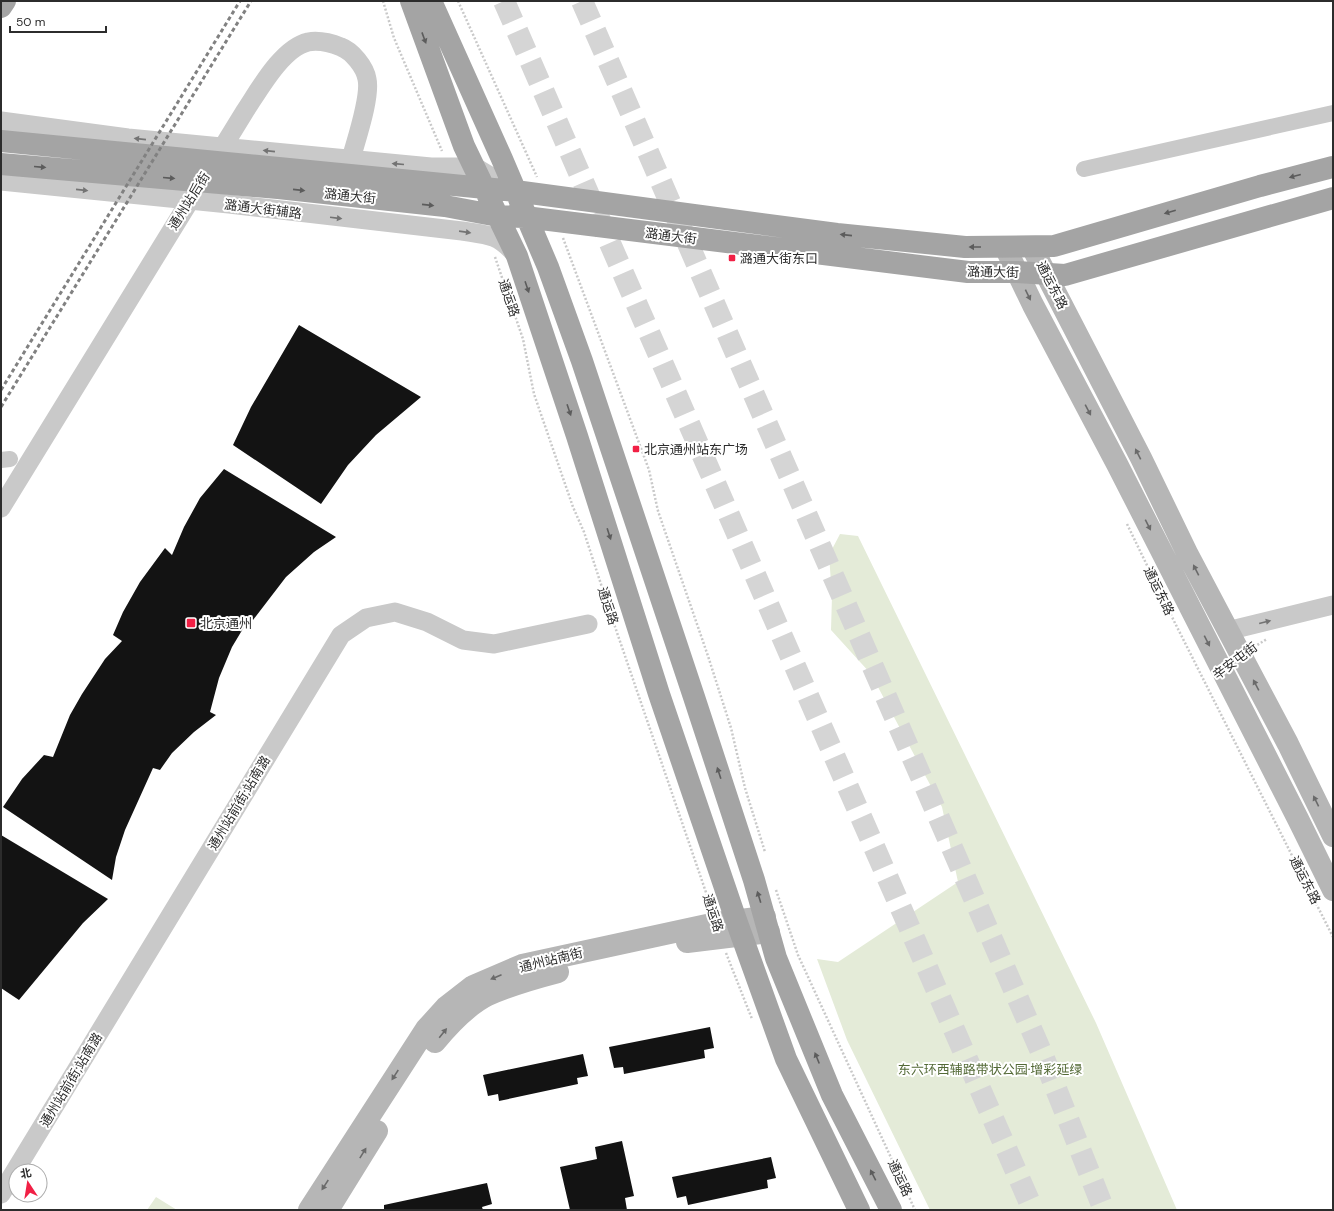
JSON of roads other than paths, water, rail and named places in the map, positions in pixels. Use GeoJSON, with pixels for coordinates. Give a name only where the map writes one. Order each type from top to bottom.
{"type":"FeatureCollection","features":[{"type":"Feature","properties":{"kind":"main road"},"geometry":{"type":"LineString","coordinates":[[1,7],[5,1]]}},
{"type":"Feature","properties":{"kind":"main road","name":"通运路"},"geometry":{"type":"LineString","coordinates":[[411,1],[464,146],[517,256],[578,436],[660,694],[729,929],[786,1059],[859,1210]]}},
{"type":"Feature","properties":{"kind":"main road","name":"通运路"},"geometry":{"type":"LineString","coordinates":[[431,1],[548,267],[582,362],[694,697],[767,924],[776,958],[832,1095],[891,1210]]}},
{"type":"Feature","properties":{"kind":"main road","name":"潞通大街"},"geometry":{"type":"LineString","coordinates":[[1,141],[515,191],[836,234],[965,247],[1054,246],[1333,166]]}},
{"type":"Feature","properties":{"kind":"main road","name":"潞通大街"},"geometry":{"type":"LineString","coordinates":[[1,164],[278,188],[445,206],[498,216],[525,217],[968,272],[1017,272],[1065,275],[1333,198]]}},
{"type":"Feature","properties":{"kind":"main road","name":"通运东路"},"geometry":{"type":"LineString","coordinates":[[1005,247],[1214,677],[1333,890]]}},
{"type":"Feature","properties":{"kind":"main road","name":"通运东路"},"geometry":{"type":"LineString","coordinates":[[1032,247],[1141,458],[1227,631],[1288,744],[1333,836]]}},
{"type":"Feature","properties":{"kind":"main road","name":"通州站南街"},"geometry":{"type":"LineString","coordinates":[[309,1210],[426,1029],[446,1007],[473,986],[522,965],[729,929],[767,924]]}},
{"type":"Feature","properties":{"kind":"main road","name":"通州站南街"},"geometry":{"type":"LineString","coordinates":[[328,1210],[423,1058],[451,1023],[487,996],[530,979],[596,962],[704,939],[729,929]]}},
{"type":"Feature","properties":{"kind":"street","name":"通州站后街"},"geometry":{"type":"LineString","coordinates":[[1,508],[273,69],[289,53],[308,42],[328,42],[345,48],[359,62],[367,79],[366,97],[351,159]]}},
{"type":"Feature","properties":{"kind":"street"},"geometry":{"type":"LineString","coordinates":[[1084,169],[1333,112]]}},
{"type":"Feature","properties":{"kind":"street"},"geometry":{"type":"LineString","coordinates":[[1,121],[128,138],[351,159],[449,167],[475,167],[515,191]]}},
{"type":"Feature","properties":{"kind":"street","name":"潞通大街辅路"},"geometry":{"type":"LineString","coordinates":[[1,181],[229,204],[487,235],[504,242],[517,256]]}},
{"type":"Feature","properties":{"kind":"street","name":"辛安屯街"},"geometry":{"type":"LineString","coordinates":[[1227,631],[1333,605]]}},
{"type":"Feature","properties":{"kind":"street","name":"通州站前街;站南潞"},"geometry":{"type":"LineString","coordinates":[[1,1194],[341,635],[366,618],[395,612],[427,622],[463,640],[494,644],[588,624]]}},
{"type":"Feature","properties":{"kind":"tunnel"},"geometry":{"type":"LineString","coordinates":[[504,1],[1033,1210]]}},
{"type":"Feature","properties":{"kind":"tunnel"},"geometry":{"type":"LineString","coordinates":[[582,1],[1043,1056],[1104,1210]]}},
{"type":"Feature","properties":{"kind":"railway"},"geometry":{"type":"LineString","coordinates":[[1,390],[240,1]]}},
{"type":"Feature","properties":{"kind":"railway"},"geometry":{"type":"LineString","coordinates":[[1,407],[251,1]]}},
{"type":"Feature","properties":{"kind":"place","name":"潞通大街东口"},"geometry":{"type":"Point","coordinates":[732,258]}},
{"type":"Feature","properties":{"kind":"place","name":"北京通州站东广场"},"geometry":{"type":"Point","coordinates":[636,449]}},
{"type":"Feature","properties":{"kind":"place","name":"北京通州"},"geometry":{"type":"Point","coordinates":[191,623]}},
{"type":"Feature","properties":{"kind":"park label","name":"东六环西辅路带状公园·增彩延绿"},"geometry":{"type":"Point","coordinates":[990,1069]}}]}
